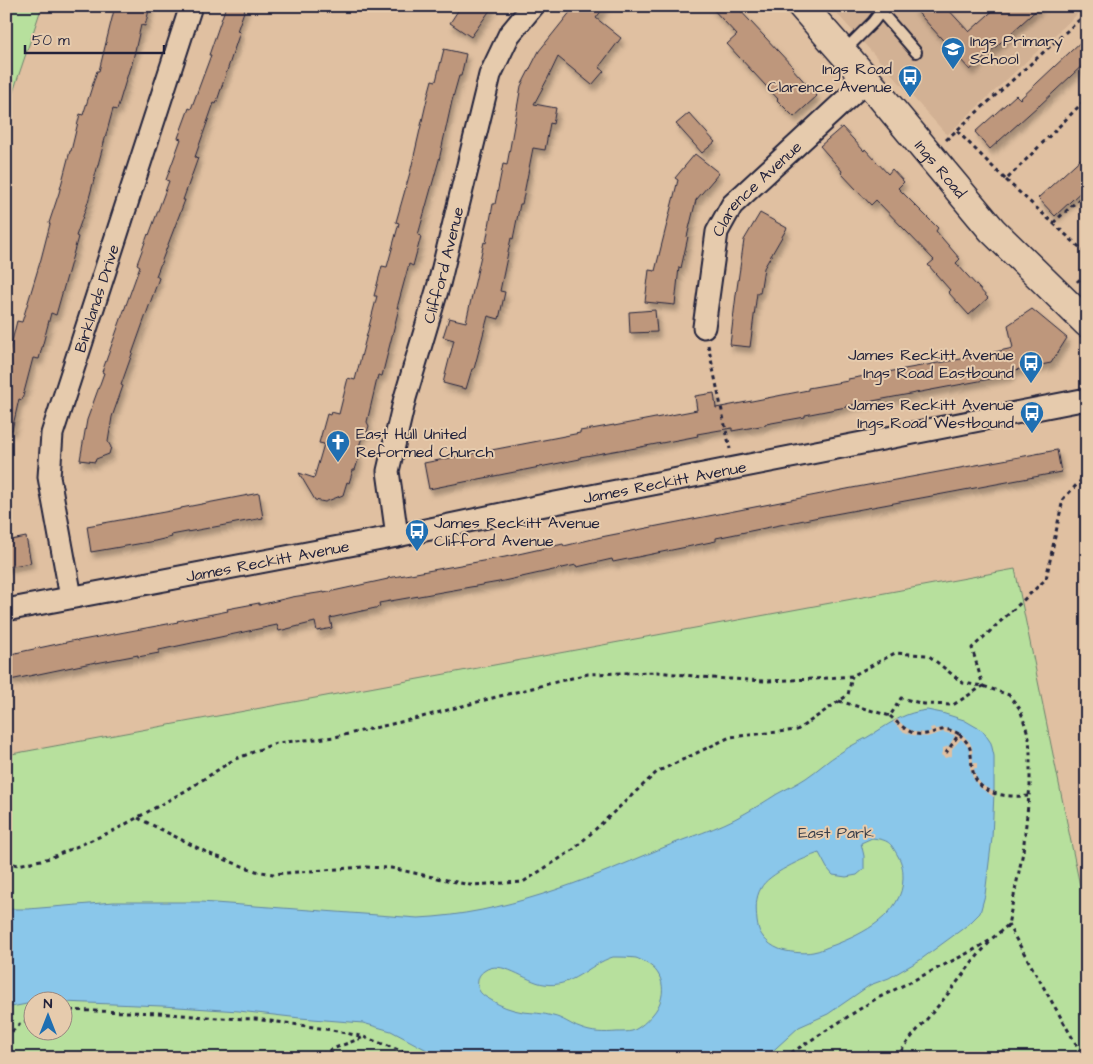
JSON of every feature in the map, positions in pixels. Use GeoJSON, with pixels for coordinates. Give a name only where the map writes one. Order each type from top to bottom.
{"type":"FeatureCollection","features":[{"type":"Feature","properties":{"kind":"street","name":"Birklands Drive"},"geometry":{"type":"LineString","coordinates":[[71,597],[50,477],[52,434],[191,6]]}},
{"type":"Feature","properties":{"kind":"street","name":"Clifford Avenue"},"geometry":{"type":"LineString","coordinates":[[398,536],[388,471],[405,398],[439,284],[490,75],[509,35],[533,6]]}},
{"type":"Feature","properties":{"kind":"street","name":"Ings Road"},"geometry":{"type":"LineString","coordinates":[[802,6],[867,80],[992,230],[1087,323]]}},
{"type":"Feature","properties":{"kind":"street","name":"Clarence Avenue"},"geometry":{"type":"LineString","coordinates":[[704,327],[717,232],[732,205],[867,80]]}},
{"type":"Feature","properties":{"kind":"street","name":"James Reckitt Avenue"},"geometry":{"type":"LineString","coordinates":[[6,610],[398,536],[535,507],[1087,399]]}},
{"type":"Feature","properties":{"kind":"lane"},"geometry":{"type":"LineString","coordinates":[[843,52],[873,22],[883,9],[916,52]]}},
{"type":"Feature","properties":{"kind":"path"},"geometry":{"type":"LineString","coordinates":[[944,142],[1087,13]]}},
{"type":"Feature","properties":{"kind":"path"},"geometry":{"type":"LineString","coordinates":[[1006,180],[1087,98]]}},
{"type":"Feature","properties":{"kind":"path"},"geometry":{"type":"LineString","coordinates":[[957,131],[1006,180],[1087,254]]}},
{"type":"Feature","properties":{"kind":"path"},"geometry":{"type":"LineString","coordinates":[[1053,223],[1087,192]]}},
{"type":"Feature","properties":{"kind":"path"},"geometry":{"type":"LineString","coordinates":[[704,327],[734,469]]}},
{"type":"Feature","properties":{"kind":"path"},"geometry":{"type":"LineString","coordinates":[[983,686],[972,648],[1046,579],[1064,499],[1087,474]]}},
{"type":"Feature","properties":{"kind":"path"},"geometry":{"type":"LineString","coordinates":[[6,862],[18,865],[50,858],[115,830],[187,790],[233,760],[276,743],[335,737],[418,718],[588,674],[657,672],[766,681],[852,676],[895,653],[928,655],[963,683],[983,686],[1009,695],[1020,709],[1029,736],[1028,796],[1023,852],[1008,925],[979,954],[897,1058]]}},
{"type":"Feature","properties":{"kind":"path"},"geometry":{"type":"LineString","coordinates":[[137,818],[210,854],[256,871],[273,874],[363,867],[391,868],[470,885],[523,882],[573,850],[656,772],[730,737],[797,730],[848,695],[852,676]]}},
{"type":"Feature","properties":{"kind":"path"},"geometry":{"type":"LineString","coordinates":[[890,716],[901,698],[924,704],[953,705],[983,686]]}},
{"type":"Feature","properties":{"kind":"path"},"geometry":{"type":"LineString","coordinates":[[839,701],[890,716],[915,734],[927,734],[943,729],[959,734],[970,746],[972,769],[974,776],[981,786],[990,793],[1014,797],[1028,796]]}},
{"type":"Feature","properties":{"kind":"path"},"geometry":{"type":"LineString","coordinates":[[946,753],[959,734]]}},
{"type":"Feature","properties":{"kind":"path"},"geometry":{"type":"LineString","coordinates":[[783,1058],[874,1000],[989,941],[1008,925]]}},
{"type":"Feature","properties":{"kind":"path"},"geometry":{"type":"LineString","coordinates":[[1008,925],[1084,1058]]}},
{"type":"Feature","properties":{"kind":"path"},"geometry":{"type":"LineString","coordinates":[[72,1010],[254,1019],[332,1030],[364,1037],[420,1058]]}},
{"type":"Feature","properties":{"kind":"path"},"geometry":{"type":"LineString","coordinates":[[6,1037],[22,1023]]}},
{"type":"Feature","properties":{"kind":"path"},"geometry":{"type":"LineString","coordinates":[[314,1058],[364,1037]]}},
{"type":"Feature","properties":{"kind":"shaded area","name":"Ings Primary School"},"geometry":{"type":"Polygon","coordinates":[[[830,6],[1086,6],[947,135],[830,6]]]}},
{"type":"Feature","properties":{"kind":"green space"},"geometry":{"type":"Polygon","coordinates":[[[6,6],[42,6],[6,113],[6,6]]]}},
{"type":"Feature","properties":{"kind":"green space","name":"East Park"},"geometry":{"type":"Polygon","coordinates":[[[1015,569],[1080,886],[1087,883],[1087,1058],[6,1058],[6,755],[1015,569]]]}},
{"type":"Feature","properties":{"kind":"water"},"geometry":{"type":"Polygon","coordinates":[[[927,710],[964,720],[983,731],[991,743],[994,756],[992,838],[985,895],[980,913],[961,930],[920,960],[889,978],[870,985],[828,1014],[799,1027],[765,1058],[442,1058],[391,1031],[363,1023],[239,1011],[72,1002],[72,992],[22,992],[22,1005],[6,1008],[6,909],[114,902],[201,902],[418,918],[481,910],[512,903],[572,884],[724,824],[803,780],[844,750],[906,715],[927,710]],[[872,838],[861,843],[864,869],[857,875],[846,877],[833,875],[819,853],[787,867],[771,877],[761,888],[756,904],[758,926],[761,934],[767,941],[779,949],[809,953],[857,935],[879,921],[896,902],[901,891],[903,878],[902,866],[895,851],[891,845],[882,840],[872,838]],[[613,957],[604,960],[571,980],[554,985],[537,982],[506,969],[491,968],[480,975],[478,987],[480,992],[488,998],[514,1010],[557,1017],[577,1027],[594,1032],[632,1031],[646,1021],[658,1008],[662,993],[661,979],[658,973],[653,967],[640,959],[613,957]]]}},
{"type":"Feature","properties":{"kind":"pier"},"geometry":{"type":"Polygon","coordinates":[[[897,719],[905,727],[915,732],[927,733],[931,731],[930,728],[934,727],[935,729],[951,729],[962,734],[972,747],[973,763],[977,763],[977,768],[974,768],[976,777],[982,785],[994,792],[994,797],[979,787],[973,778],[970,768],[970,753],[968,747],[961,739],[952,749],[952,756],[945,758],[941,755],[943,748],[949,746],[955,735],[943,732],[927,737],[912,735],[902,731],[893,722],[897,719]]]}},
{"type":"Feature","properties":{"kind":"building"},"geometry":{"type":"Polygon","coordinates":[[[115,6],[150,6],[145,26],[141,25],[131,68],[117,110],[113,109],[88,202],[76,236],[78,237],[56,315],[51,313],[39,359],[33,358],[22,400],[19,399],[12,430],[6,430],[6,365],[17,321],[22,322],[80,114],[83,115],[97,71],[99,71],[115,6]]]}},
{"type":"Feature","properties":{"kind":"building"},"geometry":{"type":"Polygon","coordinates":[[[226,6],[246,6],[237,31],[240,32],[216,104],[214,103],[195,157],[198,158],[183,200],[185,200],[156,276],[159,278],[121,385],[123,386],[112,417],[108,442],[111,447],[109,454],[96,459],[95,462],[80,460],[87,420],[104,373],[102,372],[140,266],[137,264],[169,181],[166,180],[181,139],[178,138],[211,55],[209,55],[226,6]]]}},
{"type":"Feature","properties":{"kind":"building"},"geometry":{"type":"Polygon","coordinates":[[[461,6],[493,6],[471,37],[450,23],[461,6]]]}},
{"type":"Feature","properties":{"kind":"building"},"geometry":{"type":"Polygon","coordinates":[[[575,6],[605,6],[596,18],[621,38],[599,67],[604,71],[592,85],[558,57],[534,104],[556,108],[553,124],[550,123],[545,150],[533,148],[522,204],[520,204],[513,239],[511,238],[500,291],[505,292],[499,319],[488,316],[474,369],[472,369],[466,389],[443,383],[454,340],[443,337],[449,318],[466,322],[503,164],[507,165],[521,86],[539,51],[575,6]]]}},
{"type":"Feature","properties":{"kind":"building"},"geometry":{"type":"Polygon","coordinates":[[[710,6],[736,6],[793,67],[817,96],[794,117],[727,44],[737,35],[710,6]]]}},
{"type":"Feature","properties":{"kind":"building"},"geometry":{"type":"Polygon","coordinates":[[[912,6],[945,6],[969,32],[998,6],[1041,6],[970,70],[912,6]]]}},
{"type":"Feature","properties":{"kind":"building"},"geometry":{"type":"Polygon","coordinates":[[[1087,36],[1087,61],[990,149],[975,132],[1016,95],[1020,99],[1087,36]]]}},
{"type":"Feature","properties":{"kind":"building"},"geometry":{"type":"Polygon","coordinates":[[[444,49],[466,54],[418,235],[421,236],[413,266],[409,264],[382,376],[378,375],[367,422],[369,426],[367,432],[363,434],[356,456],[359,457],[355,470],[353,470],[349,483],[347,482],[343,495],[325,502],[315,500],[299,473],[314,478],[324,444],[319,443],[327,414],[330,415],[331,412],[339,414],[348,378],[355,380],[377,296],[374,296],[382,266],[387,267],[399,223],[396,222],[411,169],[432,80],[436,81],[444,49]]]}},
{"type":"Feature","properties":{"kind":"building"},"geometry":{"type":"Polygon","coordinates":[[[689,113],[715,142],[702,153],[676,124],[689,113]]]}},
{"type":"Feature","properties":{"kind":"building"},"geometry":{"type":"Polygon","coordinates":[[[842,127],[888,174],[892,169],[904,182],[898,188],[938,228],[936,231],[960,259],[956,263],[988,298],[969,315],[948,292],[950,290],[928,265],[934,260],[876,200],[871,205],[841,173],[842,171],[820,146],[842,127]]]}},
{"type":"Feature","properties":{"kind":"building"},"geometry":{"type":"Polygon","coordinates":[[[1087,153],[1087,186],[1055,216],[1038,198],[1087,153]]]}},
{"type":"Feature","properties":{"kind":"building"},"geometry":{"type":"Polygon","coordinates":[[[695,154],[719,173],[696,200],[681,268],[679,267],[675,305],[645,302],[649,270],[655,271],[678,180],[675,178],[695,154]]]}},
{"type":"Feature","properties":{"kind":"building"},"geometry":{"type":"Polygon","coordinates":[[[760,213],[787,228],[764,268],[760,293],[757,293],[750,347],[730,345],[744,240],[760,213]]]}},
{"type":"Feature","properties":{"kind":"building"},"geometry":{"type":"Polygon","coordinates":[[[1032,309],[1067,338],[1051,363],[1010,371],[1011,375],[846,406],[766,425],[732,431],[732,428],[697,434],[698,436],[580,457],[580,459],[429,489],[424,463],[580,433],[580,431],[697,410],[695,396],[714,393],[716,408],[808,390],[808,388],[848,381],[848,379],[1013,348],[1008,325],[1032,309]]]}},
{"type":"Feature","properties":{"kind":"building"},"geometry":{"type":"Polygon","coordinates":[[[655,310],[657,332],[630,333],[629,312],[655,310]]]}},
{"type":"Feature","properties":{"kind":"building"},"geometry":{"type":"Polygon","coordinates":[[[1057,450],[1061,472],[819,517],[613,562],[612,559],[577,567],[576,565],[499,582],[379,603],[380,607],[330,618],[332,628],[317,631],[315,622],[279,631],[277,625],[159,650],[159,653],[96,662],[10,680],[6,662],[6,655],[76,640],[178,622],[228,611],[227,609],[324,593],[388,578],[505,557],[563,544],[564,546],[601,537],[852,488],[1057,450]]]}},
{"type":"Feature","properties":{"kind":"building"},"geometry":{"type":"Polygon","coordinates":[[[259,493],[263,518],[171,535],[172,537],[155,541],[91,552],[87,526],[259,493]]]}},
{"type":"Feature","properties":{"kind":"building"},"geometry":{"type":"Polygon","coordinates":[[[26,537],[31,563],[6,567],[6,541],[26,537]]]}},
{"type":"Feature","properties":{"kind":"place","name":"Ings Primary School"},"geometry":{"type":"Point","coordinates":[953,70]}},
{"type":"Feature","properties":{"kind":"place","name":"Ings Road Clarence Avenue"},"geometry":{"type":"Point","coordinates":[910,98]}},
{"type":"Feature","properties":{"kind":"place","name":"James Reckitt Avenue Ings Road Eastbound"},"geometry":{"type":"Point","coordinates":[1031,384]}},
{"type":"Feature","properties":{"kind":"place","name":"James Reckitt Avenue Ings Road Westbound"},"geometry":{"type":"Point","coordinates":[1032,434]}},
{"type":"Feature","properties":{"kind":"place","name":"East Hull United Reformed Church"},"geometry":{"type":"Point","coordinates":[338,463]}},
{"type":"Feature","properties":{"kind":"place","name":"James Reckitt Avenue Clifford Avenue"},"geometry":{"type":"Point","coordinates":[417,552]}}]}
